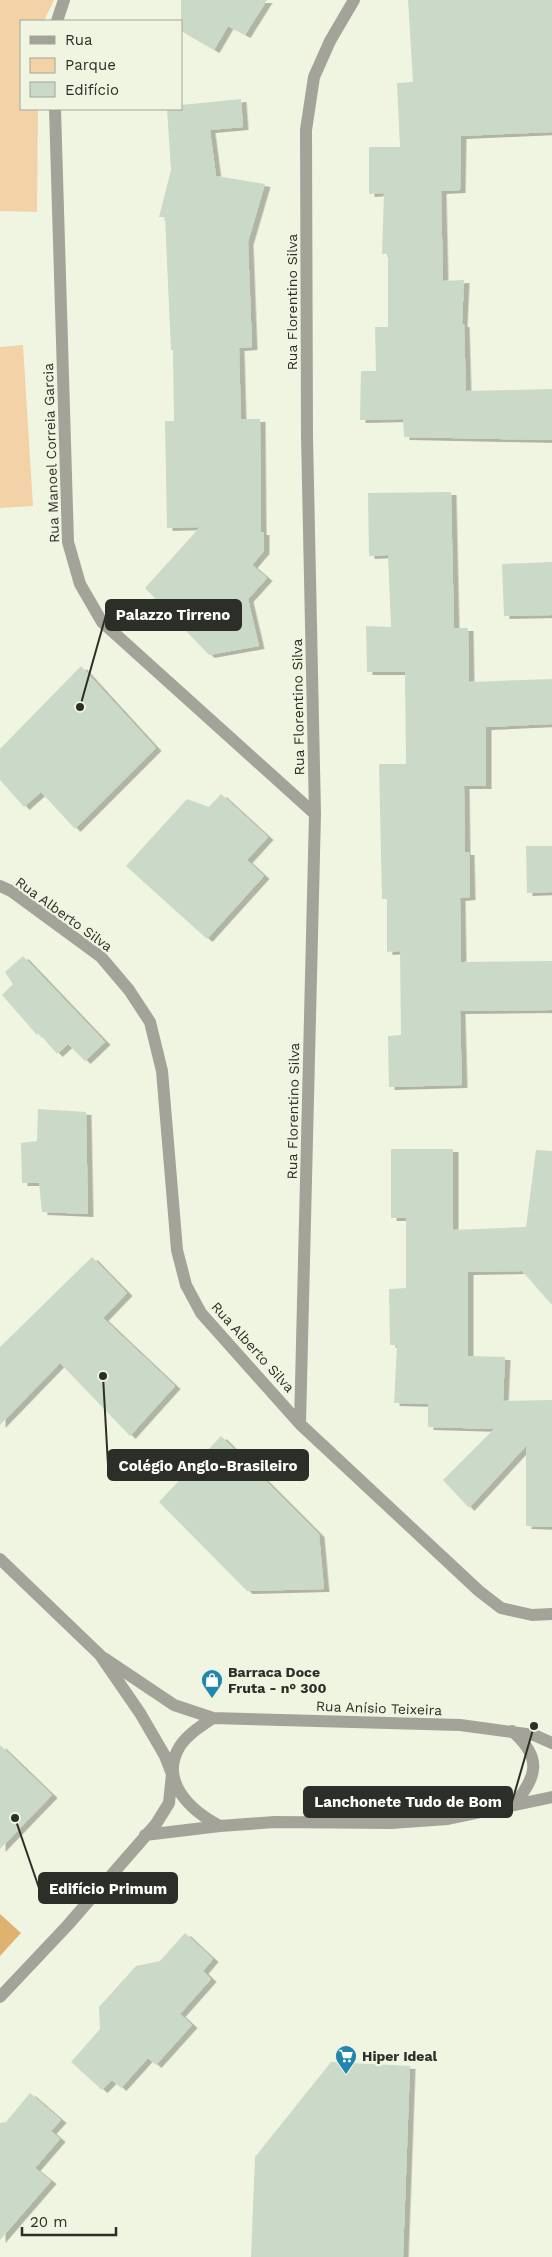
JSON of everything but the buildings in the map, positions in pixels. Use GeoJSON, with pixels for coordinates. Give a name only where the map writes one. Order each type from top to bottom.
{"type":"FeatureCollection","features":[{"type":"Feature","properties":{"kind":"street"},"geometry":{"type":"LineString","coordinates":[[57,20],[64,0]]}},
{"type":"Feature","properties":{"kind":"street","name":"Rua Florentino Silva"},"geometry":{"type":"LineString","coordinates":[[300,1424],[315,814],[307,436],[306,130],[314,77],[330,41],[354,0]]}},
{"type":"Feature","properties":{"kind":"street","name":"Rua Manoel Correia Garcia"},"geometry":{"type":"LineString","coordinates":[[55,110],[68,542],[80,584],[102,622],[315,814]]}},
{"type":"Feature","properties":{"kind":"street","name":"Rua Alberto Silva"},"geometry":{"type":"LineString","coordinates":[[0,886],[11,891],[101,957],[129,990],[150,1022],[162,1071],[177,1250],[186,1285],[201,1313],[300,1424],[479,1590],[501,1608],[532,1615],[552,1614]]}},
{"type":"Feature","properties":{"kind":"street"},"geometry":{"type":"LineString","coordinates":[[0,1559],[100,1655],[140,1713],[165,1756],[185,1801],[202,1817],[220,1826]]}},
{"type":"Feature","properties":{"kind":"street","name":"Rua Anísio Teixeira"},"geometry":{"type":"LineString","coordinates":[[100,1655],[174,1705],[212,1718],[460,1725],[534,1735],[552,1743]]}},
{"type":"Feature","properties":{"kind":"street"},"geometry":{"type":"LineString","coordinates":[[0,1997],[67,1926],[156,1824],[168,1803],[175,1756],[180,1746],[194,1730],[212,1718]]}},
{"type":"Feature","properties":{"kind":"street"},"geometry":{"type":"LineString","coordinates":[[512,1731],[525,1743],[532,1759],[534,1774],[527,1789],[514,1805]]}},
{"type":"Feature","properties":{"kind":"street"},"geometry":{"type":"LineString","coordinates":[[145,1835],[275,1822],[411,1823],[448,1819],[552,1797]]}},
{"type":"Feature","properties":{"kind":"green space"},"geometry":{"type":"Polygon","coordinates":[[[0,0],[54,0],[44,20],[20,20],[20,110],[38,110],[37,212],[0,211],[0,0]]]}},
{"type":"Feature","properties":{"kind":"green space"},"geometry":{"type":"Polygon","coordinates":[[[23,345],[33,506],[0,508],[0,347],[23,345]]]}},
{"type":"Feature","properties":{"kind":"shaded area"},"geometry":{"type":"Polygon","coordinates":[[[0,1914],[21,1933],[0,1956],[0,1914]]]}},
{"type":"Feature","properties":{"kind":"place","name":"Palazzo Tirreno"},"geometry":{"type":"Point","coordinates":[80,707]}},
{"type":"Feature","properties":{"kind":"place","name":"Colégio Anglo-Brasileiro"},"geometry":{"type":"Point","coordinates":[103,1376]}},
{"type":"Feature","properties":{"kind":"place","name":"Barraca Doce Fruta - n° 300"},"geometry":{"type":"Point","coordinates":[212,1699]}},
{"type":"Feature","properties":{"kind":"place","name":"Lanchonete Tudo de Bom"},"geometry":{"type":"Point","coordinates":[534,1726]}},
{"type":"Feature","properties":{"kind":"place","name":"Edifício Primum"},"geometry":{"type":"Point","coordinates":[15,1818]}},
{"type":"Feature","properties":{"kind":"place","name":"Hiper Ideal"},"geometry":{"type":"Point","coordinates":[346,2075]}}]}
